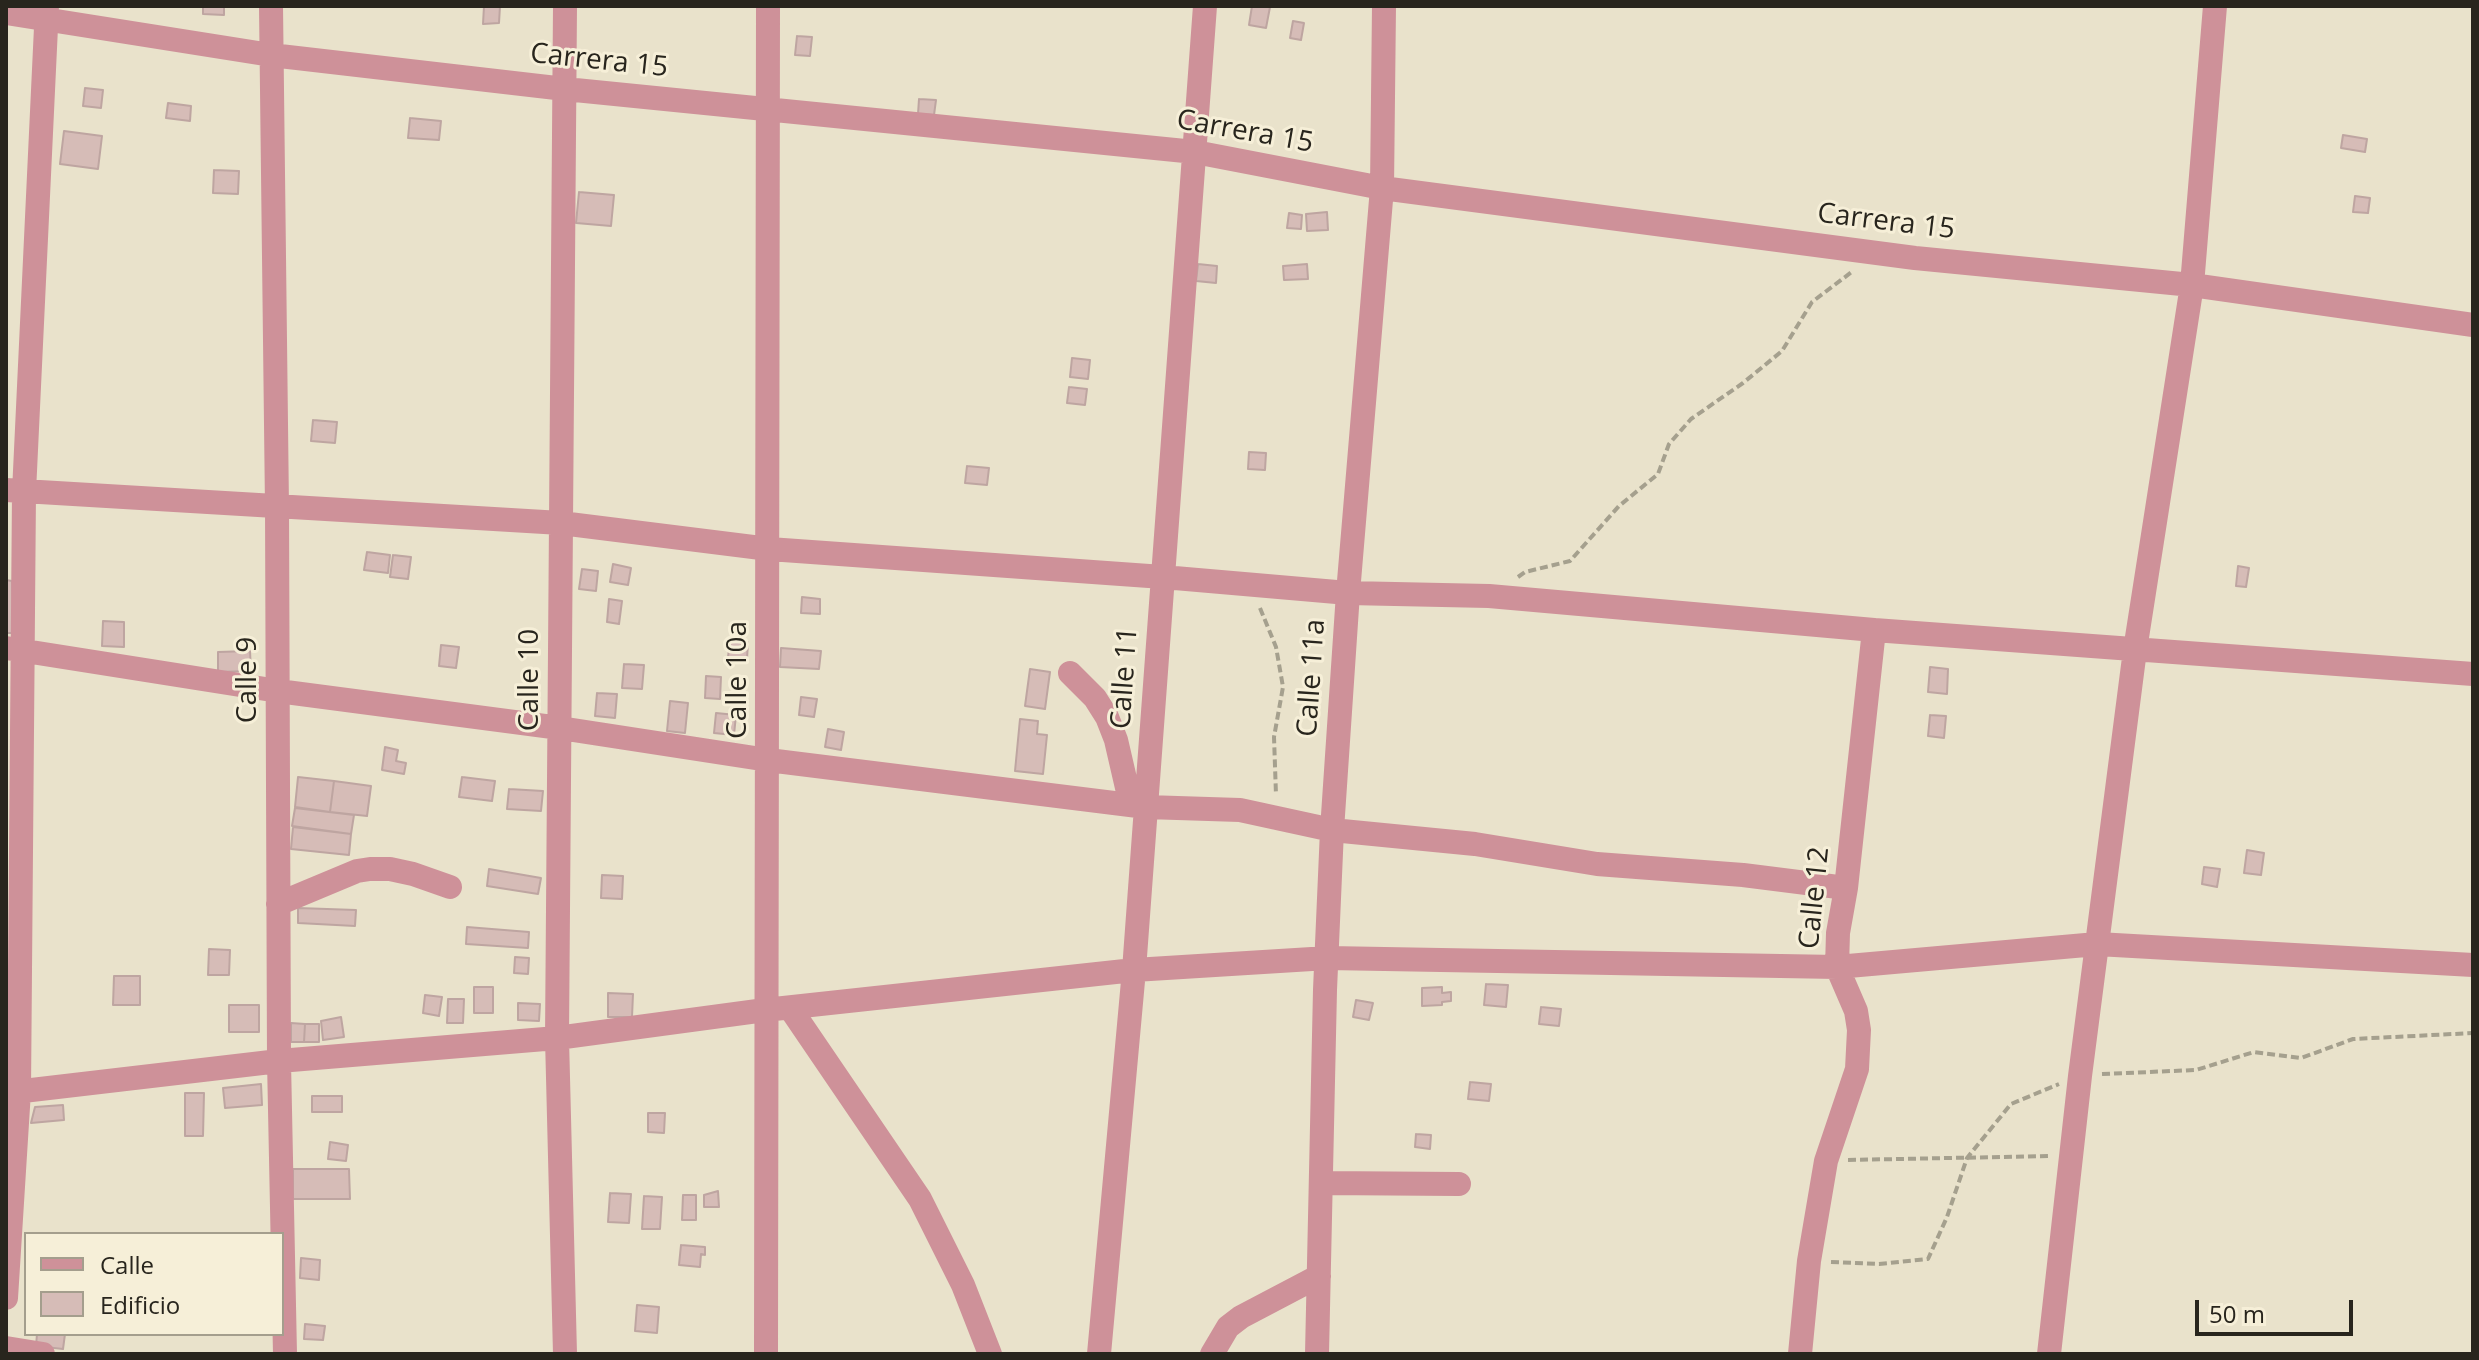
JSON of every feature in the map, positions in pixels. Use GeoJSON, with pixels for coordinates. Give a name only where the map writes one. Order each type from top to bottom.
{"type":"FeatureCollection","features":[{"type":"Feature","properties":{"kind":"street","name":"Calle 9"},"geometry":{"type":"LineString","coordinates":[[271,6],[283,1232]]}},
{"type":"Feature","properties":{"kind":"street","name":"Calle 10"},"geometry":{"type":"LineString","coordinates":[[565,6],[557,1038],[565,1354]]}},
{"type":"Feature","properties":{"kind":"street","name":"Calle 10a"},"geometry":{"type":"LineString","coordinates":[[766,1354],[778,1009],[768,760],[768,6]]}},
{"type":"Feature","properties":{"kind":"street","name":"Calle 11"},"geometry":{"type":"LineString","coordinates":[[1099,1354],[1134,970],[1138,806],[1163,577],[1205,6]]}},
{"type":"Feature","properties":{"kind":"street","name":"Calle 11a"},"geometry":{"type":"LineString","coordinates":[[1317,1354],[1332,830],[1348,593],[1382,188],[1384,6]]}},
{"type":"Feature","properties":{"kind":"street"},"geometry":{"type":"LineString","coordinates":[[2049,1354],[2080,1076],[2135,650],[2192,285],[2215,6]]}},
{"type":"Feature","properties":{"kind":"street","name":"Carrera 15"},"geometry":{"type":"LineString","coordinates":[[6,13],[46,12],[271,55],[565,89],[1195,152],[1382,188],[1915,258],[2192,285],[2473,325]]}},
{"type":"Feature","properties":{"kind":"street"},"geometry":{"type":"LineString","coordinates":[[6,1298],[12,1092],[15,491],[46,12]]}},
{"type":"Feature","properties":{"kind":"street"},"geometry":{"type":"LineString","coordinates":[[15,491],[561,523],[769,549],[1348,593],[1489,596],[1874,630],[2473,674]]}},
{"type":"Feature","properties":{"kind":"street","name":"Calle 12"},"geometry":{"type":"LineString","coordinates":[[1800,1354],[1809,1261],[1826,1161],[1857,1069],[1859,1030],[1856,1011],[1837,967],[1838,933],[1846,888],[1874,630]]}},
{"type":"Feature","properties":{"kind":"street"},"geometry":{"type":"LineString","coordinates":[[15,649],[278,691],[560,728],[768,760],[1138,806],[1240,810],[1332,830],[1475,844],[1597,864],[1743,875],[1846,888]]}},
{"type":"Feature","properties":{"kind":"street"},"geometry":{"type":"LineString","coordinates":[[1070,673],[1095,698],[1107,717],[1138,806]]}},
{"type":"Feature","properties":{"kind":"street"},"geometry":{"type":"LineString","coordinates":[[278,904],[357,871],[370,869],[413,874],[450,887]]}},
{"type":"Feature","properties":{"kind":"street"},"geometry":{"type":"LineString","coordinates":[[12,1092],[279,1061],[557,1038],[778,1009],[1134,970],[1328,958],[1837,967],[2097,944],[2473,965]]}},
{"type":"Feature","properties":{"kind":"street"},"geometry":{"type":"LineString","coordinates":[[778,1009],[920,1199],[963,1285],[990,1354]]}},
{"type":"Feature","properties":{"kind":"street"},"geometry":{"type":"LineString","coordinates":[[1322,1183],[1459,1184]]}},
{"type":"Feature","properties":{"kind":"street"},"geometry":{"type":"LineString","coordinates":[[1212,1354],[1228,1327],[1241,1317],[1319,1276]]}},
{"type":"Feature","properties":{"kind":"street","name":"Calle 9"},"geometry":{"type":"LineString","coordinates":[[284,1305],[285,1354]]}},
{"type":"Feature","properties":{"kind":"street"},"geometry":{"type":"LineString","coordinates":[[6,1348],[43,1354]]}},
{"type":"Feature","properties":{"kind":"path"},"geometry":{"type":"LineString","coordinates":[[1489,596],[1525,572],[1570,561],[1619,506],[1658,474],[1669,444],[1691,419],[1782,351],[1812,302],[1862,265],[1868,250]]}},
{"type":"Feature","properties":{"kind":"path"},"geometry":{"type":"LineString","coordinates":[[1248,584],[1276,647],[1283,687],[1274,737],[1277,799],[1268,815]]}},
{"type":"Feature","properties":{"kind":"path"},"geometry":{"type":"LineString","coordinates":[[1809,1261],[1879,1264],[1928,1259],[1947,1217],[1967,1158],[2011,1104],[2080,1076],[2196,1070],[2254,1052],[2301,1058],[2353,1039],[2473,1033]]}},
{"type":"Feature","properties":{"kind":"path"},"geometry":{"type":"LineString","coordinates":[[1826,1161],[2071,1156]]}},
{"type":"Feature","properties":{"kind":"building"},"geometry":{"type":"Polygon","coordinates":[[[203,6],[224,6],[224,15],[203,14],[203,6]]]}},
{"type":"Feature","properties":{"kind":"building"},"geometry":{"type":"Polygon","coordinates":[[[484,6],[500,6],[499,23],[483,24],[484,6]]]}},
{"type":"Feature","properties":{"kind":"building"},"geometry":{"type":"Polygon","coordinates":[[[1252,6],[1270,7],[1266,28],[1249,25],[1252,6]]]}},
{"type":"Feature","properties":{"kind":"building"},"geometry":{"type":"Polygon","coordinates":[[[1293,21],[1304,23],[1301,40],[1290,38],[1293,21]]]}},
{"type":"Feature","properties":{"kind":"building"},"geometry":{"type":"Polygon","coordinates":[[[797,36],[812,37],[810,56],[795,55],[797,36]]]}},
{"type":"Feature","properties":{"kind":"building"},"geometry":{"type":"Polygon","coordinates":[[[85,88],[103,90],[101,108],[83,106],[85,88]]]}},
{"type":"Feature","properties":{"kind":"building"},"geometry":{"type":"Polygon","coordinates":[[[919,99],[936,100],[934,115],[918,114],[919,99]]]}},
{"type":"Feature","properties":{"kind":"building"},"geometry":{"type":"Polygon","coordinates":[[[168,103],[191,106],[190,121],[166,118],[168,103]]]}},
{"type":"Feature","properties":{"kind":"building"},"geometry":{"type":"Polygon","coordinates":[[[410,118],[441,121],[439,140],[408,138],[410,118]]]}},
{"type":"Feature","properties":{"kind":"building"},"geometry":{"type":"Polygon","coordinates":[[[64,131],[102,136],[98,169],[60,164],[64,131]]]}},
{"type":"Feature","properties":{"kind":"building"},"geometry":{"type":"Polygon","coordinates":[[[2343,135],[2367,139],[2365,152],[2341,148],[2343,135]]]}},
{"type":"Feature","properties":{"kind":"building"},"geometry":{"type":"Polygon","coordinates":[[[214,170],[239,171],[238,194],[213,193],[214,170]]]}},
{"type":"Feature","properties":{"kind":"building"},"geometry":{"type":"Polygon","coordinates":[[[579,192],[614,195],[611,226],[576,223],[579,192]]]}},
{"type":"Feature","properties":{"kind":"building"},"geometry":{"type":"Polygon","coordinates":[[[2355,196],[2370,198],[2368,213],[2353,212],[2355,196]]]}},
{"type":"Feature","properties":{"kind":"building"},"geometry":{"type":"Polygon","coordinates":[[[1327,212],[1328,230],[1307,231],[1306,214],[1327,212]]]}},
{"type":"Feature","properties":{"kind":"building"},"geometry":{"type":"Polygon","coordinates":[[[1289,213],[1302,215],[1301,229],[1287,228],[1289,213]]]}},
{"type":"Feature","properties":{"kind":"building"},"geometry":{"type":"Polygon","coordinates":[[[1198,264],[1217,266],[1216,283],[1196,281],[1198,264]]]}},
{"type":"Feature","properties":{"kind":"building"},"geometry":{"type":"Polygon","coordinates":[[[1307,264],[1308,279],[1284,280],[1283,266],[1307,264]]]}},
{"type":"Feature","properties":{"kind":"building"},"geometry":{"type":"Polygon","coordinates":[[[1072,358],[1090,360],[1088,379],[1070,377],[1072,358]]]}},
{"type":"Feature","properties":{"kind":"building"},"geometry":{"type":"Polygon","coordinates":[[[1069,387],[1087,389],[1085,405],[1067,403],[1069,387]]]}},
{"type":"Feature","properties":{"kind":"building"},"geometry":{"type":"Polygon","coordinates":[[[313,420],[337,422],[335,443],[311,441],[313,420]]]}},
{"type":"Feature","properties":{"kind":"building"},"geometry":{"type":"Polygon","coordinates":[[[1249,452],[1266,453],[1265,470],[1248,469],[1249,452]]]}},
{"type":"Feature","properties":{"kind":"building"},"geometry":{"type":"Polygon","coordinates":[[[967,466],[989,468],[987,485],[965,483],[967,466]]]}},
{"type":"Feature","properties":{"kind":"building"},"geometry":{"type":"Polygon","coordinates":[[[367,552],[390,555],[388,573],[364,570],[367,552]]]}},
{"type":"Feature","properties":{"kind":"building"},"geometry":{"type":"Polygon","coordinates":[[[393,555],[411,557],[408,579],[390,577],[393,555]]]}},
{"type":"Feature","properties":{"kind":"building"},"geometry":{"type":"Polygon","coordinates":[[[613,564],[631,568],[628,585],[610,582],[613,564]]]}},
{"type":"Feature","properties":{"kind":"building"},"geometry":{"type":"Polygon","coordinates":[[[2238,566],[2249,568],[2246,587],[2236,586],[2238,566]]]}},
{"type":"Feature","properties":{"kind":"building"},"geometry":{"type":"Polygon","coordinates":[[[582,569],[598,571],[596,591],[579,589],[582,569]]]}},
{"type":"Feature","properties":{"kind":"building"},"geometry":{"type":"Polygon","coordinates":[[[6,580],[12,581],[14,633],[6,633],[6,580]]]}},
{"type":"Feature","properties":{"kind":"building"},"geometry":{"type":"Polygon","coordinates":[[[802,597],[820,599],[820,614],[801,613],[802,597]]]}},
{"type":"Feature","properties":{"kind":"building"},"geometry":{"type":"Polygon","coordinates":[[[609,599],[622,601],[619,624],[607,622],[609,599]]]}},
{"type":"Feature","properties":{"kind":"building"},"geometry":{"type":"Polygon","coordinates":[[[103,621],[124,622],[124,647],[102,646],[103,621]]]}},
{"type":"Feature","properties":{"kind":"building"},"geometry":{"type":"Polygon","coordinates":[[[730,640],[748,642],[747,659],[728,657],[730,640]]]}},
{"type":"Feature","properties":{"kind":"building"},"geometry":{"type":"Polygon","coordinates":[[[441,645],[459,647],[456,668],[439,666],[441,645]]]}},
{"type":"Feature","properties":{"kind":"building"},"geometry":{"type":"Polygon","coordinates":[[[781,648],[821,651],[819,669],[780,667],[781,648]]]}},
{"type":"Feature","properties":{"kind":"building"},"geometry":{"type":"Polygon","coordinates":[[[250,651],[251,671],[218,672],[218,652],[250,651]]]}},
{"type":"Feature","properties":{"kind":"building"},"geometry":{"type":"Polygon","coordinates":[[[624,664],[644,665],[642,689],[622,688],[624,664]]]}},
{"type":"Feature","properties":{"kind":"building"},"geometry":{"type":"Polygon","coordinates":[[[1930,667],[1948,669],[1947,694],[1928,692],[1930,667]]]}},
{"type":"Feature","properties":{"kind":"building"},"geometry":{"type":"Polygon","coordinates":[[[1030,669],[1050,672],[1045,709],[1025,706],[1030,669]]]}},
{"type":"Feature","properties":{"kind":"building"},"geometry":{"type":"Polygon","coordinates":[[[706,676],[721,677],[720,699],[705,698],[706,676]]]}},
{"type":"Feature","properties":{"kind":"building"},"geometry":{"type":"Polygon","coordinates":[[[597,693],[617,694],[615,718],[595,716],[597,693]]]}},
{"type":"Feature","properties":{"kind":"building"},"geometry":{"type":"Polygon","coordinates":[[[801,697],[817,699],[814,717],[799,715],[801,697]]]}},
{"type":"Feature","properties":{"kind":"building"},"geometry":{"type":"Polygon","coordinates":[[[670,701],[688,703],[685,733],[667,731],[670,701]]]}},
{"type":"Feature","properties":{"kind":"building"},"geometry":{"type":"Polygon","coordinates":[[[716,713],[736,715],[734,735],[714,733],[716,713]]]}},
{"type":"Feature","properties":{"kind":"building"},"geometry":{"type":"Polygon","coordinates":[[[1930,715],[1946,716],[1944,738],[1928,736],[1930,715]]]}},
{"type":"Feature","properties":{"kind":"building"},"geometry":{"type":"Polygon","coordinates":[[[1020,719],[1038,721],[1037,734],[1047,735],[1043,774],[1015,771],[1020,719]]]}},
{"type":"Feature","properties":{"kind":"building"},"geometry":{"type":"Polygon","coordinates":[[[828,729],[844,732],[841,750],[825,747],[828,729]]]}},
{"type":"Feature","properties":{"kind":"building"},"geometry":{"type":"Polygon","coordinates":[[[385,747],[398,750],[396,761],[406,763],[404,774],[382,770],[385,747]]]}},
{"type":"Feature","properties":{"kind":"building"},"geometry":{"type":"Polygon","coordinates":[[[298,777],[334,781],[330,812],[295,807],[298,777]]]}},
{"type":"Feature","properties":{"kind":"building"},"geometry":{"type":"Polygon","coordinates":[[[462,777],[495,781],[492,801],[459,797],[462,777]]]}},
{"type":"Feature","properties":{"kind":"building"},"geometry":{"type":"Polygon","coordinates":[[[334,781],[371,786],[367,816],[330,812],[334,781]]]}},
{"type":"Feature","properties":{"kind":"building"},"geometry":{"type":"Polygon","coordinates":[[[509,789],[543,791],[541,811],[507,809],[509,789]]]}},
{"type":"Feature","properties":{"kind":"building"},"geometry":{"type":"Polygon","coordinates":[[[295,808],[354,815],[351,834],[292,826],[295,808]]]}},
{"type":"Feature","properties":{"kind":"building"},"geometry":{"type":"Polygon","coordinates":[[[293,827],[351,834],[349,855],[291,849],[293,827]]]}},
{"type":"Feature","properties":{"kind":"building"},"geometry":{"type":"Polygon","coordinates":[[[2247,850],[2264,853],[2261,875],[2244,873],[2247,850]]]}},
{"type":"Feature","properties":{"kind":"building"},"geometry":{"type":"Polygon","coordinates":[[[2204,867],[2220,869],[2217,887],[2202,884],[2204,867]]]}},
{"type":"Feature","properties":{"kind":"building"},"geometry":{"type":"Polygon","coordinates":[[[489,869],[541,878],[538,894],[487,886],[489,869]]]}},
{"type":"Feature","properties":{"kind":"building"},"geometry":{"type":"Polygon","coordinates":[[[602,875],[623,876],[622,899],[601,898],[602,875]]]}},
{"type":"Feature","properties":{"kind":"building"},"geometry":{"type":"Polygon","coordinates":[[[298,908],[356,910],[355,926],[298,923],[298,908]]]}},
{"type":"Feature","properties":{"kind":"building"},"geometry":{"type":"Polygon","coordinates":[[[467,927],[529,932],[528,948],[466,944],[467,927]]]}},
{"type":"Feature","properties":{"kind":"building"},"geometry":{"type":"Polygon","coordinates":[[[209,949],[230,950],[229,975],[208,975],[209,949]]]}},
{"type":"Feature","properties":{"kind":"building"},"geometry":{"type":"Polygon","coordinates":[[[515,957],[529,958],[528,974],[514,973],[515,957]]]}},
{"type":"Feature","properties":{"kind":"building"},"geometry":{"type":"Polygon","coordinates":[[[114,976],[140,976],[140,1005],[113,1005],[114,976]]]}},
{"type":"Feature","properties":{"kind":"building"},"geometry":{"type":"Polygon","coordinates":[[[1486,984],[1508,985],[1506,1007],[1484,1005],[1486,984]]]}},
{"type":"Feature","properties":{"kind":"building"},"geometry":{"type":"Polygon","coordinates":[[[474,987],[493,987],[493,1013],[474,1013],[474,987]]]}},
{"type":"Feature","properties":{"kind":"building"},"geometry":{"type":"Polygon","coordinates":[[[1442,987],[1442,993],[1451,992],[1451,1001],[1442,1002],[1442,1005],[1422,1006],[1422,988],[1442,987]]]}},
{"type":"Feature","properties":{"kind":"building"},"geometry":{"type":"Polygon","coordinates":[[[608,993],[633,994],[632,1017],[608,1017],[608,993]]]}},
{"type":"Feature","properties":{"kind":"building"},"geometry":{"type":"Polygon","coordinates":[[[425,995],[442,997],[439,1016],[423,1013],[425,995]]]}},
{"type":"Feature","properties":{"kind":"building"},"geometry":{"type":"Polygon","coordinates":[[[448,999],[464,999],[463,1023],[447,1023],[448,999]]]}},
{"type":"Feature","properties":{"kind":"building"},"geometry":{"type":"Polygon","coordinates":[[[1356,1000],[1373,1003],[1369,1020],[1353,1017],[1356,1000]]]}},
{"type":"Feature","properties":{"kind":"building"},"geometry":{"type":"Polygon","coordinates":[[[518,1003],[540,1004],[539,1021],[518,1020],[518,1003]]]}},
{"type":"Feature","properties":{"kind":"building"},"geometry":{"type":"Polygon","coordinates":[[[229,1005],[259,1005],[259,1032],[229,1032],[229,1005]]]}},
{"type":"Feature","properties":{"kind":"building"},"geometry":{"type":"Polygon","coordinates":[[[1541,1007],[1561,1009],[1559,1026],[1539,1024],[1541,1007]]]}},
{"type":"Feature","properties":{"kind":"building"},"geometry":{"type":"Polygon","coordinates":[[[341,1017],[344,1037],[323,1040],[321,1021],[341,1017]]]}},
{"type":"Feature","properties":{"kind":"building"},"geometry":{"type":"Polygon","coordinates":[[[291,1023],[305,1024],[304,1042],[291,1042],[291,1023]]]}},
{"type":"Feature","properties":{"kind":"building"},"geometry":{"type":"Polygon","coordinates":[[[305,1024],[319,1024],[319,1042],[304,1042],[305,1024]]]}},
{"type":"Feature","properties":{"kind":"building"},"geometry":{"type":"Polygon","coordinates":[[[1470,1082],[1491,1084],[1489,1101],[1468,1099],[1470,1082]]]}},
{"type":"Feature","properties":{"kind":"building"},"geometry":{"type":"Polygon","coordinates":[[[261,1084],[262,1105],[225,1108],[223,1088],[261,1084]]]}},
{"type":"Feature","properties":{"kind":"building"},"geometry":{"type":"Polygon","coordinates":[[[185,1093],[204,1093],[203,1136],[185,1136],[185,1093]]]}},
{"type":"Feature","properties":{"kind":"building"},"geometry":{"type":"Polygon","coordinates":[[[312,1096],[342,1096],[342,1112],[312,1112],[312,1096]]]}},
{"type":"Feature","properties":{"kind":"building"},"geometry":{"type":"Polygon","coordinates":[[[63,1105],[64,1120],[31,1123],[35,1107],[63,1105]]]}},
{"type":"Feature","properties":{"kind":"building"},"geometry":{"type":"Polygon","coordinates":[[[648,1113],[665,1113],[664,1133],[648,1132],[648,1113]]]}},
{"type":"Feature","properties":{"kind":"building"},"geometry":{"type":"Polygon","coordinates":[[[1416,1134],[1431,1135],[1430,1149],[1415,1147],[1416,1134]]]}},
{"type":"Feature","properties":{"kind":"building"},"geometry":{"type":"Polygon","coordinates":[[[330,1142],[348,1145],[346,1161],[328,1159],[330,1142]]]}},
{"type":"Feature","properties":{"kind":"building"},"geometry":{"type":"Polygon","coordinates":[[[293,1169],[349,1169],[350,1199],[293,1199],[293,1169]]]}},
{"type":"Feature","properties":{"kind":"building"},"geometry":{"type":"Polygon","coordinates":[[[718,1191],[719,1207],[704,1207],[704,1195],[718,1191]]]}},
{"type":"Feature","properties":{"kind":"building"},"geometry":{"type":"Polygon","coordinates":[[[610,1193],[631,1194],[629,1223],[608,1222],[610,1193]]]}},
{"type":"Feature","properties":{"kind":"building"},"geometry":{"type":"Polygon","coordinates":[[[683,1195],[696,1195],[696,1220],[682,1220],[683,1195]]]}},
{"type":"Feature","properties":{"kind":"building"},"geometry":{"type":"Polygon","coordinates":[[[644,1196],[662,1197],[660,1229],[642,1229],[644,1196]]]}},
{"type":"Feature","properties":{"kind":"building"},"geometry":{"type":"Polygon","coordinates":[[[681,1245],[705,1247],[700,1267],[679,1265],[681,1245]]]}},
{"type":"Feature","properties":{"kind":"building"},"geometry":{"type":"Polygon","coordinates":[[[301,1258],[320,1260],[319,1280],[300,1278],[301,1258]]]}},
{"type":"Feature","properties":{"kind":"building"},"geometry":{"type":"Polygon","coordinates":[[[637,1305],[659,1307],[657,1333],[635,1331],[637,1305]]]}},
{"type":"Feature","properties":{"kind":"building"},"geometry":{"type":"Polygon","coordinates":[[[305,1324],[325,1326],[323,1340],[304,1339],[305,1324]]]}},
{"type":"Feature","properties":{"kind":"building"},"geometry":{"type":"Polygon","coordinates":[[[37,1336],[65,1336],[63,1349],[36,1346],[37,1336]]]}}]}
